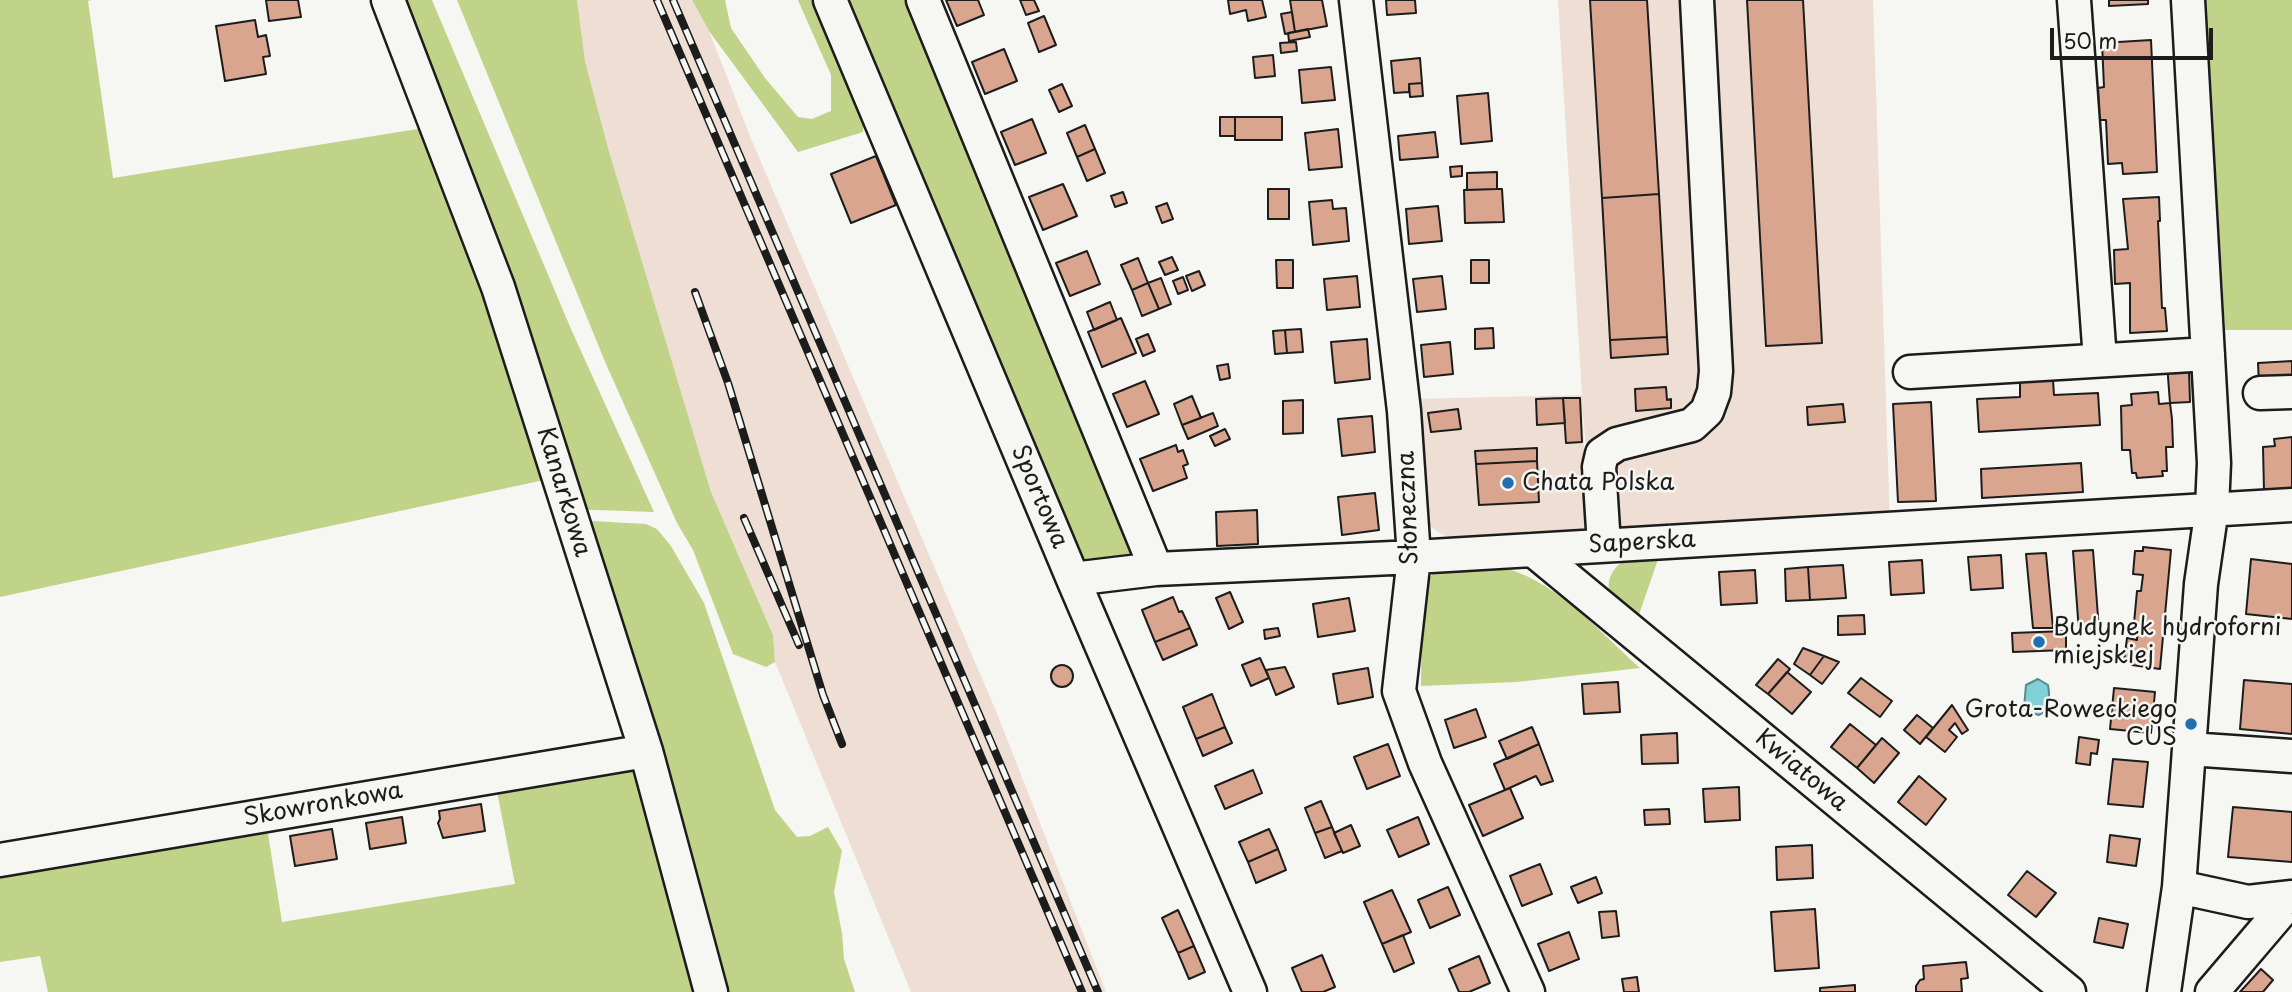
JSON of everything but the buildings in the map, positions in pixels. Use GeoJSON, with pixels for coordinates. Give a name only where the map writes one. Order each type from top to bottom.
{"type":"FeatureCollection","features":[{"type":"Feature","properties":{"kind":"street","name":"Kanarkowa"},"geometry":{"type":"LineString","coordinates":[[388,0],[498,287],[646,751],[711,992]]}},
{"type":"Feature","properties":{"kind":"street","name":"Sportowa"},"geometry":{"type":"LineString","coordinates":[[831,0],[1073,579],[1250,992]]}},
{"type":"Feature","properties":{"kind":"street"},"geometry":{"type":"LineString","coordinates":[[923,0],[1156,569]]}},
{"type":"Feature","properties":{"kind":"street","name":"Słoneczna"},"geometry":{"type":"LineString","coordinates":[[1356,0],[1404,411],[1414,557],[1399,691],[1426,763],[1528,992]]}},
{"type":"Feature","properties":{"kind":"street"},"geometry":{"type":"LineString","coordinates":[[1604,545],[1599,467],[1602,454],[1617,444],[1692,425],[1707,411],[1714,392],[1716,371],[1697,0]]}},
{"type":"Feature","properties":{"kind":"street"},"geometry":{"type":"LineString","coordinates":[[2074,0],[2100,360]]}},
{"type":"Feature","properties":{"kind":"street"},"geometry":{"type":"LineString","coordinates":[[2164,992],[2179,887],[2201,584],[2212,508],[2214,463],[2188,0]]}},
{"type":"Feature","properties":{"kind":"street"},"geometry":{"type":"LineString","coordinates":[[1910,372],[2208,354]]}},
{"type":"Feature","properties":{"kind":"street"},"geometry":{"type":"LineString","coordinates":[[2260,393],[2292,391]]}},
{"type":"Feature","properties":{"kind":"street","name":"Saperska"},"geometry":{"type":"LineString","coordinates":[[1073,579],[1156,569],[1414,557],[2292,505]]}},
{"type":"Feature","properties":{"kind":"street","name":"Kwiatowa"},"geometry":{"type":"LineString","coordinates":[[1533,550],[2069,992]]}},
{"type":"Feature","properties":{"kind":"street"},"geometry":{"type":"LineString","coordinates":[[2189,749],[2292,757]]}},
{"type":"Feature","properties":{"kind":"street","name":"Skowronkowa"},"geometry":{"type":"LineString","coordinates":[[0,860],[646,751]]}},
{"type":"Feature","properties":{"kind":"street"},"geometry":{"type":"LineString","coordinates":[[2179,887],[2248,902],[2292,897]]}},
{"type":"Feature","properties":{"kind":"street"},"geometry":{"type":"LineString","coordinates":[[2213,992],[2292,897]]}},
{"type":"Feature","properties":{"kind":"shaded area"},"geometry":{"type":"Polygon","coordinates":[[[577,0],[692,0],[709,31],[752,141],[998,716],[1106,992],[911,992],[775,662],[773,635],[711,492],[608,148],[585,61],[577,0]]]}},
{"type":"Feature","properties":{"kind":"shaded area"},"geometry":{"type":"Polygon","coordinates":[[[1558,0],[1873,0],[1890,528],[1595,546],[1583,414],[1586,531],[1459,539],[1443,535],[1424,522],[1412,399],[1582,395],[1558,0]]]}},
{"type":"Feature","properties":{"kind":"green space"},"geometry":{"type":"Polygon","coordinates":[[[0,0],[91,0],[88,1],[113,178],[436,126],[388,0],[432,0],[571,329],[654,512],[568,509],[558,477],[0,597],[0,0]]]}},
{"type":"Feature","properties":{"kind":"green space"},"geometry":{"type":"Polygon","coordinates":[[[457,0],[577,0],[585,61],[608,148],[711,492],[773,635],[775,662],[766,667],[733,654],[693,550],[677,523],[606,364],[457,0]]]}},
{"type":"Feature","properties":{"kind":"green space"},"geometry":{"type":"Polygon","coordinates":[[[692,0],[725,0],[731,28],[765,78],[798,117],[812,119],[831,111],[831,75],[798,0],[813,0],[838,63],[864,99],[863,132],[798,152],[709,31],[692,0]]]}},
{"type":"Feature","properties":{"kind":"green space"},"geometry":{"type":"Polygon","coordinates":[[[846,0],[916,0],[1133,553],[1079,562],[846,0]]]}},
{"type":"Feature","properties":{"kind":"green space"},"geometry":{"type":"Polygon","coordinates":[[[2206,0],[2292,0],[2292,330],[2225,330],[2206,0]]]}},
{"type":"Feature","properties":{"kind":"green space"},"geometry":{"type":"Polygon","coordinates":[[[591,521],[646,524],[657,529],[671,546],[704,603],[775,810],[797,837],[810,836],[828,827],[842,851],[834,892],[844,959],[855,992],[48,992],[40,956],[0,962],[0,860],[265,815],[282,922],[515,884],[494,776],[646,750],[576,534],[591,521]]]}},
{"type":"Feature","properties":{"kind":"green space"},"geometry":{"type":"Polygon","coordinates":[[[1664,542],[1633,632],[1612,599],[1610,577],[1623,561],[1664,542]]]}},
{"type":"Feature","properties":{"kind":"green space"},"geometry":{"type":"Polygon","coordinates":[[[1493,565],[1515,571],[1554,592],[1590,621],[1640,668],[1517,682],[1421,686],[1422,588],[1428,579],[1443,568],[1493,565]]]}},
{"type":"Feature","properties":{"kind":"water"},"geometry":{"type":"Polygon","coordinates":[[[2038,679],[2048,685],[2049,694],[2048,706],[2039,715],[2024,708],[2026,685],[2038,679]]]}},
{"type":"Feature","properties":{"kind":"railway"},"geometry":{"type":"LineString","coordinates":[[657,0],[1082,992]]}},
{"type":"Feature","properties":{"kind":"railway"},"geometry":{"type":"LineString","coordinates":[[673,0],[1098,992]]}},
{"type":"Feature","properties":{"kind":"railway"},"geometry":{"type":"LineString","coordinates":[[695,292],[728,383],[823,695],[842,744]]}},
{"type":"Feature","properties":{"kind":"railway"},"geometry":{"type":"LineString","coordinates":[[744,518],[799,645]]}},
{"type":"Feature","properties":{"kind":"place","name":"Chata Polska"},"geometry":{"type":"Point","coordinates":[1508,483]}},
{"type":"Feature","properties":{"kind":"place","name":"Budynek hydroforni miejskiej"},"geometry":{"type":"Point","coordinates":[2039,642]}},
{"type":"Feature","properties":{"kind":"place","name":"Grota-Roweckiego CUS"},"geometry":{"type":"Point","coordinates":[2191,724]}}]}
